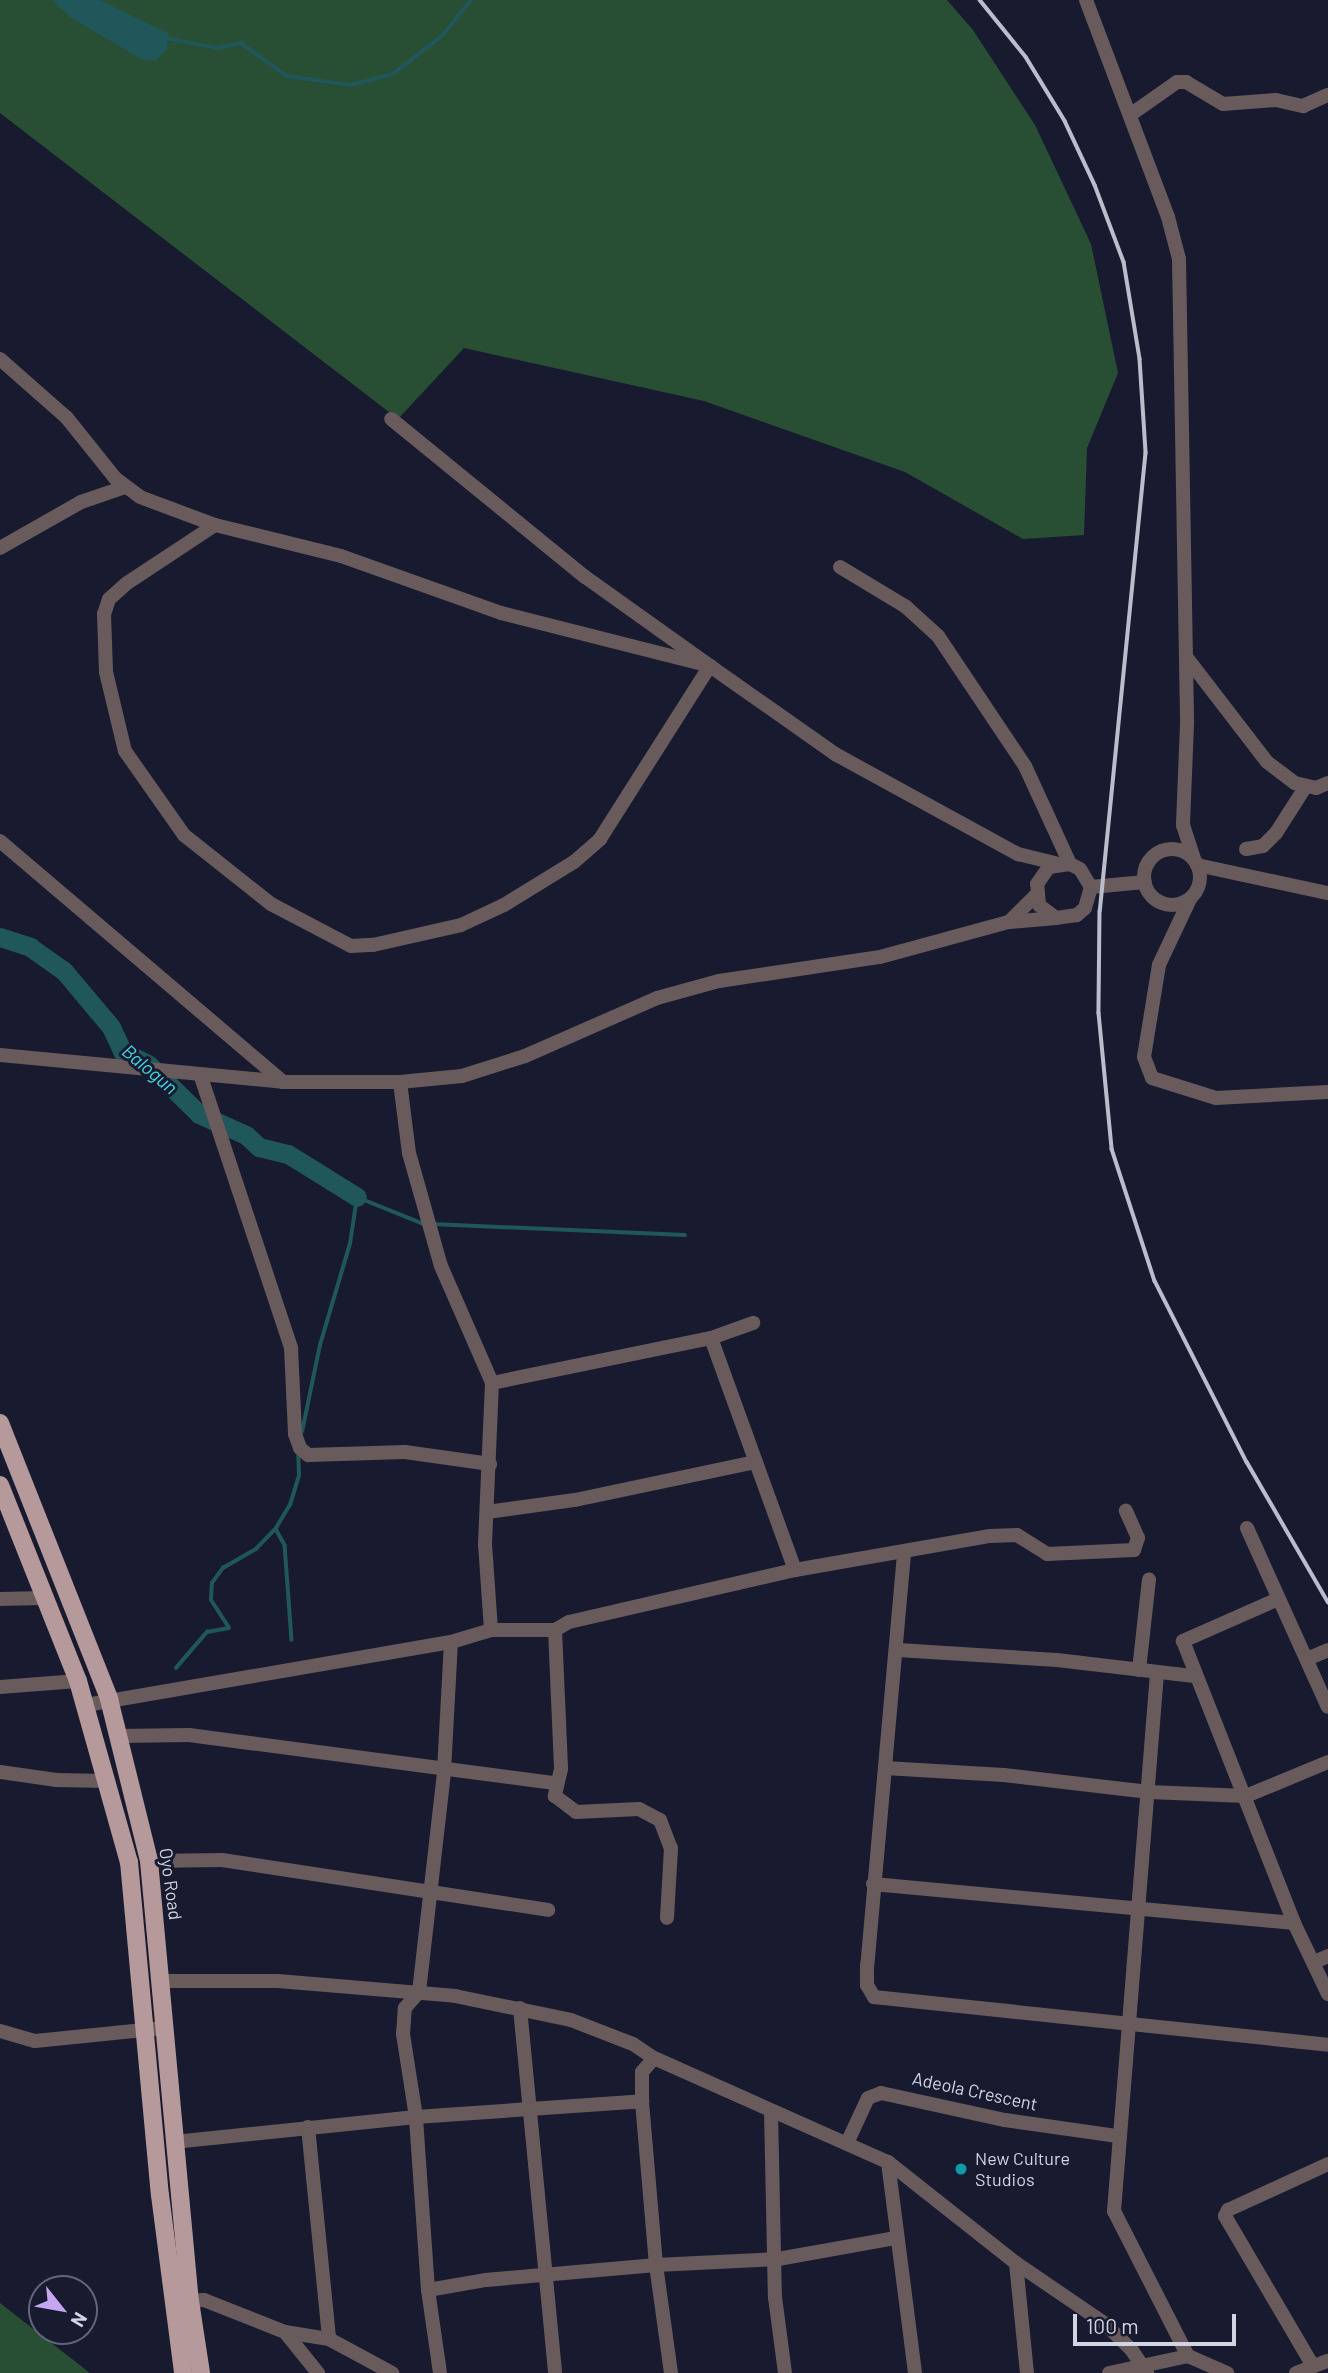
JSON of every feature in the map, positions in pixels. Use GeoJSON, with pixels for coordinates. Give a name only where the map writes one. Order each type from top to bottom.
{"type":"FeatureCollection","features":[{"type":"Feature","properties":{"kind":"main road","name":"Oyo Road"},"geometry":{"type":"LineString","coordinates":[[0,1423],[109,1699],[149,1861],[159,1981],[155,2030],[160,2195],[183,2373]]}},
{"type":"Feature","properties":{"kind":"main road","name":"Oyo Road"},"geometry":{"type":"LineString","coordinates":[[0,1485],[5,1513],[45,1598],[78,1681],[129,1862],[174,2142],[190,2301],[201,2373]]}},
{"type":"Feature","properties":{"kind":"street"},"geometry":{"type":"LineString","coordinates":[[1086,0],[1130,114],[1179,259],[1186,657],[1183,825],[1200,880],[1172,932],[1159,965],[1144,1058],[1152,1078],[1216,1098],[1327,1097]]}},
{"type":"Feature","properties":{"kind":"street"},"geometry":{"type":"LineString","coordinates":[[1130,114],[1177,82],[1186,82],[1223,104],[1276,100],[1303,106],[1328,95]]}},
{"type":"Feature","properties":{"kind":"street"},"geometry":{"type":"LineString","coordinates":[[0,359],[67,418],[125,487],[167,510],[215,525],[341,556],[501,613],[710,666]]}},
{"type":"Feature","properties":{"kind":"street"},"geometry":{"type":"LineString","coordinates":[[0,1055],[284,1082],[400,1082],[494,1067],[657,998],[719,981],[880,957],[1009,922],[1077,915],[1085,908],[1091,887],[1080,869],[1018,854],[835,754],[585,577],[391,419]]}},
{"type":"Feature","properties":{"kind":"street"},"geometry":{"type":"LineString","coordinates":[[0,548],[81,502],[125,487]]}},
{"type":"Feature","properties":{"kind":"street"},"geometry":{"type":"LineString","coordinates":[[215,525],[109,599],[104,614],[106,672],[125,751],[138,775],[193,844],[271,904],[351,946],[373,946],[461,925],[504,905],[574,862],[613,822],[710,666]]}},
{"type":"Feature","properties":{"kind":"street"},"geometry":{"type":"LineString","coordinates":[[840,567],[905,606],[945,645],[1025,765],[1065,864]]}},
{"type":"Feature","properties":{"kind":"street"},"geometry":{"type":"LineString","coordinates":[[1186,657],[1267,762],[1295,783],[1306,786],[1328,783]]}},
{"type":"Feature","properties":{"kind":"street"},"geometry":{"type":"LineString","coordinates":[[1246,849],[1263,846],[1276,833],[1306,786]]}},
{"type":"Feature","properties":{"kind":"street"},"geometry":{"type":"LineString","coordinates":[[1183,825],[1168,849],[1150,861],[1145,882],[1151,895],[1162,903],[1177,905],[1190,899]]}},
{"type":"Feature","properties":{"kind":"street"},"geometry":{"type":"LineString","coordinates":[[0,841],[284,1082]]}},
{"type":"Feature","properties":{"kind":"street"},"geometry":{"type":"LineString","coordinates":[[1168,849],[1182,851],[1196,862],[1328,893]]}},
{"type":"Feature","properties":{"kind":"street"},"geometry":{"type":"LineString","coordinates":[[1018,854],[1047,913],[1056,918]]}},
{"type":"Feature","properties":{"kind":"street"},"geometry":{"type":"LineString","coordinates":[[1009,922],[1036,890],[1049,867],[1065,864]]}},
{"type":"Feature","properties":{"kind":"street"},"geometry":{"type":"LineString","coordinates":[[1091,887],[1145,882]]}},
{"type":"Feature","properties":{"kind":"street"},"geometry":{"type":"LineString","coordinates":[[1162,903],[1172,932]]}},
{"type":"Feature","properties":{"kind":"street"},"geometry":{"type":"LineString","coordinates":[[200,1074],[291,1348],[298,1442],[308,1455],[404,1452],[490,1464]]}},
{"type":"Feature","properties":{"kind":"street"},"geometry":{"type":"LineString","coordinates":[[400,1082],[409,1153],[441,1266],[492,1383],[487,1512],[491,1630]]}},
{"type":"Feature","properties":{"kind":"street"},"geometry":{"type":"LineString","coordinates":[[492,1383],[711,1338],[753,1323]]}},
{"type":"Feature","properties":{"kind":"street"},"geometry":{"type":"LineString","coordinates":[[711,1338],[795,1570]]}},
{"type":"Feature","properties":{"kind":"street"},"geometry":{"type":"LineString","coordinates":[[487,1512],[575,1500],[756,1462]]}},
{"type":"Feature","properties":{"kind":"street"},"geometry":{"type":"LineString","coordinates":[[86,1705],[451,1642],[491,1630],[555,1630],[569,1622],[795,1570],[1017,1535],[1047,1554],[1134,1550],[1138,1538],[1126,1511]]}},
{"type":"Feature","properties":{"kind":"street"},"geometry":{"type":"LineString","coordinates":[[1247,1528],[1276,1600],[1328,1707]]}},
{"type":"Feature","properties":{"kind":"street"},"geometry":{"type":"LineString","coordinates":[[904,1554],[898,1650],[873,1884],[867,1985],[874,1997],[1128,2021],[1328,2045]]}},
{"type":"Feature","properties":{"kind":"street"},"geometry":{"type":"LineString","coordinates":[[1139,1671],[1149,1580]]}},
{"type":"Feature","properties":{"kind":"street"},"geometry":{"type":"LineString","coordinates":[[0,1599],[45,1598]]}},
{"type":"Feature","properties":{"kind":"street"},"geometry":{"type":"LineString","coordinates":[[1276,1600],[1183,1641],[1194,1676],[1246,1796],[1294,1923],[1321,1959],[1328,1994]]}},
{"type":"Feature","properties":{"kind":"street"},"geometry":{"type":"LineString","coordinates":[[555,1630],[561,1769],[555,1783],[555,1796],[576,1812],[639,1810],[660,1820],[671,1848],[667,1918]]}},
{"type":"Feature","properties":{"kind":"street"},"geometry":{"type":"LineString","coordinates":[[440,2373],[428,2290],[416,2117],[403,2034],[405,2008],[419,1992],[444,1771],[451,1642]]}},
{"type":"Feature","properties":{"kind":"street"},"geometry":{"type":"LineString","coordinates":[[898,1650],[1056,1660],[1194,1676]]}},
{"type":"Feature","properties":{"kind":"street"},"geometry":{"type":"LineString","coordinates":[[1307,1659],[1328,1650]]}},
{"type":"Feature","properties":{"kind":"street"},"geometry":{"type":"LineString","coordinates":[[1157,1673],[1113,2195],[1116,2221],[1188,2356],[1227,2373]]}},
{"type":"Feature","properties":{"kind":"street"},"geometry":{"type":"LineString","coordinates":[[0,1687],[78,1681]]}},
{"type":"Feature","properties":{"kind":"street"},"geometry":{"type":"LineString","coordinates":[[119,1735],[189,1735],[444,1771],[555,1783]]}},
{"type":"Feature","properties":{"kind":"street"},"geometry":{"type":"LineString","coordinates":[[885,1768],[1004,1775],[1149,1792],[1246,1796],[1328,1762]]}},
{"type":"Feature","properties":{"kind":"street"},"geometry":{"type":"LineString","coordinates":[[0,1772],[55,1780],[108,1781]]}},
{"type":"Feature","properties":{"kind":"street"},"geometry":{"type":"LineString","coordinates":[[149,1861],[222,1860],[430,1889],[548,1910]]}},
{"type":"Feature","properties":{"kind":"street"},"geometry":{"type":"LineString","coordinates":[[873,1884],[1294,1923]]}},
{"type":"Feature","properties":{"kind":"street"},"geometry":{"type":"LineString","coordinates":[[159,1981],[278,1981],[419,1992],[520,2008],[601,2030],[654,2058],[771,2111],[849,2140],[888,2162],[1016,2263],[1104,2323],[1147,2370]]}},
{"type":"Feature","properties":{"kind":"street"},"geometry":{"type":"LineString","coordinates":[[520,2008],[555,2373]]}},
{"type":"Feature","properties":{"kind":"street"},"geometry":{"type":"LineString","coordinates":[[0,2031],[35,2041],[155,2030]]}},
{"type":"Feature","properties":{"kind":"street"},"geometry":{"type":"LineString","coordinates":[[654,2058],[642,2072],[642,2101],[656,2265],[671,2373]]}},
{"type":"Feature","properties":{"kind":"street","name":"Adeola Crescent"},"geometry":{"type":"LineString","coordinates":[[849,2140],[868,2098],[881,2093],[1005,2120],[1118,2136]]}},
{"type":"Feature","properties":{"kind":"street"},"geometry":{"type":"LineString","coordinates":[[174,2142],[530,2107],[642,2101]]}},
{"type":"Feature","properties":{"kind":"street"},"geometry":{"type":"LineString","coordinates":[[771,2111],[778,2259],[775,2297],[785,2373]]}},
{"type":"Feature","properties":{"kind":"street"},"geometry":{"type":"LineString","coordinates":[[308,2127],[329,2339]]}},
{"type":"Feature","properties":{"kind":"street"},"geometry":{"type":"LineString","coordinates":[[888,2162],[915,2373]]}},
{"type":"Feature","properties":{"kind":"street"},"geometry":{"type":"LineString","coordinates":[[1313,2366],[1225,2216],[1228,2210],[1328,2164]]}},
{"type":"Feature","properties":{"kind":"street"},"geometry":{"type":"LineString","coordinates":[[428,2290],[544,2275],[656,2265],[778,2259],[896,2238]]}},
{"type":"Feature","properties":{"kind":"street"},"geometry":{"type":"LineString","coordinates":[[1016,2263],[1027,2373]]}},
{"type":"Feature","properties":{"kind":"street"},"geometry":{"type":"LineString","coordinates":[[190,2301],[215,2303],[285,2332],[329,2339],[392,2373]]}},
{"type":"Feature","properties":{"kind":"street"},"geometry":{"type":"LineString","coordinates":[[285,2332],[318,2373]]}},
{"type":"Feature","properties":{"kind":"street"},"geometry":{"type":"LineString","coordinates":[[1109,2373],[1147,2370],[1188,2356]]}},
{"type":"Feature","properties":{"kind":"street"},"geometry":{"type":"LineString","coordinates":[[1296,2373],[1328,2361]]}},
{"type":"Feature","properties":{"kind":"shaded area"},"geometry":{"type":"Polygon","coordinates":[[[0,0],[947,0],[973,30],[1035,125],[1091,244],[1118,373],[1087,448],[1084,535],[1023,539],[905,472],[704,401],[464,348],[398,419],[0,113],[0,0]]]}},
{"type":"Feature","properties":{"kind":"shaded area"},"geometry":{"type":"Polygon","coordinates":[[[52,0],[100,0],[168,33],[167,50],[155,61],[143,60],[70,17],[52,0]]]}},
{"type":"Feature","properties":{"kind":"shaded area"},"geometry":{"type":"Polygon","coordinates":[[[0,2303],[28,2325],[28,2345],[54,2345],[90,2373],[0,2373],[0,2303]]]}},
{"type":"Feature","properties":{"kind":"waterway"},"geometry":{"type":"LineString","coordinates":[[166,38],[218,48],[241,43],[287,76],[350,85],[393,74],[442,36],[471,0]]}},
{"type":"Feature","properties":{"kind":"waterway","name":"Balogun"},"geometry":{"type":"LineString","coordinates":[[0,937],[30,947],[64,971],[111,1027],[122,1051],[149,1065],[199,1114],[246,1135],[259,1147],[288,1154],[357,1197]]}},
{"type":"Feature","properties":{"kind":"waterway"},"geometry":{"type":"LineString","coordinates":[[302,1432],[320,1345],[350,1244],[357,1197],[424,1224]]}},
{"type":"Feature","properties":{"kind":"waterway"},"geometry":{"type":"LineString","coordinates":[[432,1224],[685,1235]]}},
{"type":"Feature","properties":{"kind":"waterway"},"geometry":{"type":"LineString","coordinates":[[176,1668],[207,1632],[229,1628],[211,1600],[212,1583],[223,1568],[256,1549],[276,1528],[290,1505],[299,1476],[298,1453]]}},
{"type":"Feature","properties":{"kind":"waterway"},"geometry":{"type":"LineString","coordinates":[[276,1529],[285,1545],[292,1640]]}},
{"type":"Feature","properties":{"kind":"railway"},"geometry":{"type":"LineString","coordinates":[[980,0],[1026,57],[1065,121],[1095,185],[1124,262],[1140,359],[1146,453],[1100,911],[1099,1013],[1112,1149],[1155,1281],[1247,1462],[1328,1602]]}},
{"type":"Feature","properties":{"kind":"place","name":"New Culture Studios"},"geometry":{"type":"Point","coordinates":[961,2169]}}]}
